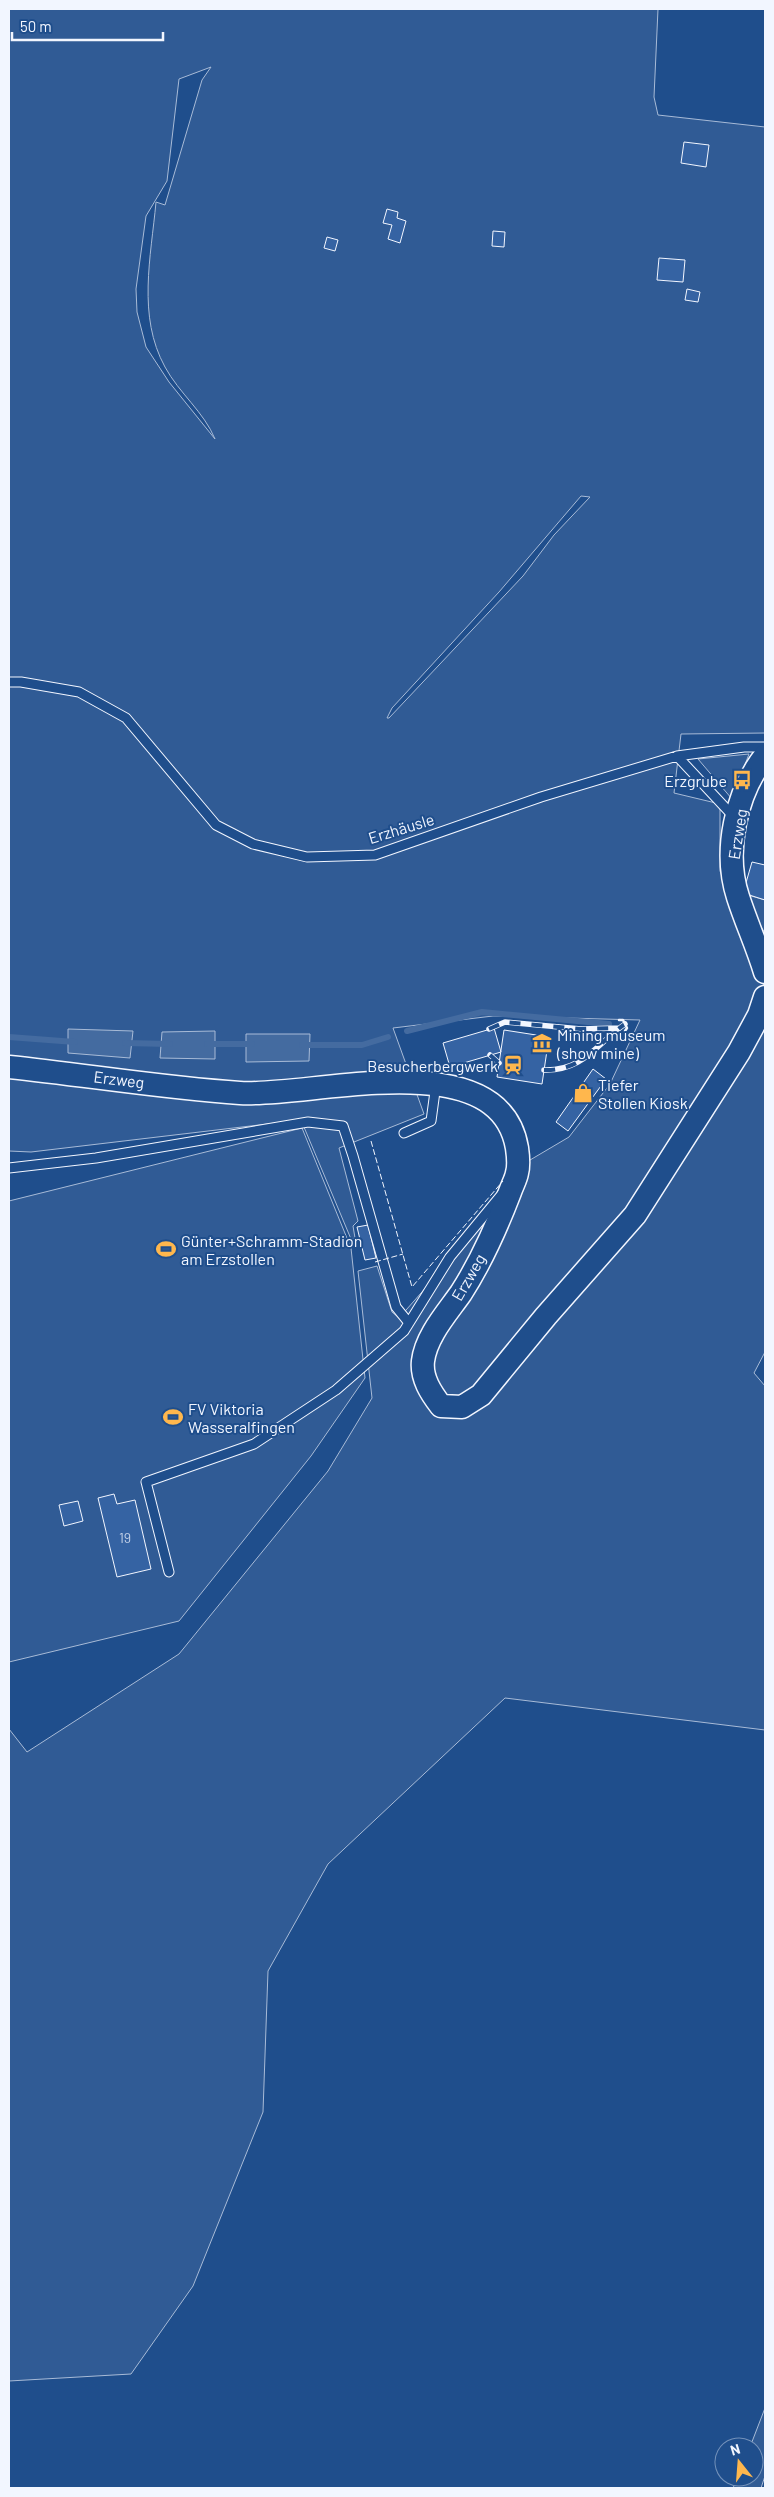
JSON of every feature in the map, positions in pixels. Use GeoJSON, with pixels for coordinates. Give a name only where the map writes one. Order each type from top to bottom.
{"type":"FeatureCollection","features":[{"type":"Feature","properties":{"kind":"street","name":"Erzweg"},"geometry":{"type":"LineString","coordinates":[[765,756],[752,772],[736,819],[731,862],[737,896],[765,972]]}},
{"type":"Feature","properties":{"kind":"street","name":"Erzweg"},"geometry":{"type":"LineString","coordinates":[[9,1066],[242,1093],[392,1082],[436,1084],[476,1094],[507,1121],[517,1147],[518,1172],[498,1223],[472,1273],[429,1340],[422,1362],[428,1390],[441,1406],[462,1407],[480,1396],[546,1316],[635,1215],[739,1052],[759,1016],[765,997]]}},
{"type":"Feature","properties":{"kind":"lane","name":"Erzhäusle"},"geometry":{"type":"LineString","coordinates":[[9,682],[21,682],[79,692],[126,718],[216,825],[253,844],[307,857],[375,855],[541,797],[677,756],[744,747],[765,747]]}},
{"type":"Feature","properties":{"kind":"lane"},"geometry":{"type":"LineString","coordinates":[[677,756],[736,819]]}},
{"type":"Feature","properties":{"kind":"lane"},"geometry":{"type":"LineString","coordinates":[[404,1133],[431,1121],[436,1084]]}},
{"type":"Feature","properties":{"kind":"lane"},"geometry":{"type":"LineString","coordinates":[[9,1168],[96,1158],[308,1122],[343,1126],[396,1307],[409,1323]]}},
{"type":"Feature","properties":{"kind":"lane"},"geometry":{"type":"LineString","coordinates":[[168,1572],[146,1482],[254,1444],[336,1390],[404,1331],[450,1257],[492,1203],[513,1183]]}},
{"type":"Feature","properties":{"kind":"shaded area"},"geometry":{"type":"Polygon","coordinates":[[[9,9],[658,9],[654,97],[658,115],[765,127],[765,733],[681,734],[674,793],[720,804],[720,871],[731,901],[765,974],[765,1352],[754,1373],[765,1386],[765,1730],[505,1698],[328,1864],[268,1971],[263,2112],[193,2286],[131,2374],[9,2381],[9,1729],[27,1752],[179,1654],[328,1471],[372,1398],[358,1271],[377,1266],[392,1312],[399,1318],[481,1225],[525,1163],[569,1137],[610,1084],[640,1020],[493,1016],[393,1028],[424,1114],[339,1148],[358,1221],[353,1226],[355,1238],[351,1239],[301,1120],[31,1152],[9,1151],[9,9]],[[211,67],[179,79],[167,181],[146,216],[136,289],[137,312],[146,347],[169,382],[215,439],[205,420],[165,367],[156,348],[151,327],[148,286],[156,202],[165,205],[202,80],[211,67]],[[581,496],[499,592],[392,708],[387,718],[523,576],[554,535],[590,497],[581,496]]]}},
{"type":"Feature","properties":{"kind":"shaded area"},"geometry":{"type":"Polygon","coordinates":[[[749,754],[732,799],[698,759],[749,754]]]}},
{"type":"Feature","properties":{"kind":"shaded area"},"geometry":{"type":"Polygon","coordinates":[[[748,895],[765,900],[765,933],[756,919],[748,895]]]}},
{"type":"Feature","properties":{"kind":"shaded area"},"geometry":{"type":"Polygon","coordinates":[[[68,1029],[133,1031],[130,1058],[68,1053],[68,1029]]]}},
{"type":"Feature","properties":{"kind":"shaded area"},"geometry":{"type":"Polygon","coordinates":[[[215,1031],[215,1059],[160,1058],[162,1032],[215,1031]]]}},
{"type":"Feature","properties":{"kind":"shaded area"},"geometry":{"type":"Polygon","coordinates":[[[246,1034],[310,1034],[309,1061],[246,1062],[246,1034]]]}},
{"type":"Feature","properties":{"kind":"shaded area","name":"FV Viktoria Wasseralfingen"},"geometry":{"type":"Polygon","coordinates":[[[302,1128],[351,1248],[365,1378],[311,1456],[179,1621],[9,1662],[9,1201],[302,1128]]]}},
{"type":"Feature","properties":{"kind":"shaded area"},"geometry":{"type":"Polygon","coordinates":[[[765,2408],[764,2479],[764,2437],[754,2437],[765,2408]]]}},
{"type":"Feature","properties":{"kind":"shaded area"},"geometry":{"type":"Polygon","coordinates":[[[733,2487],[761,2487],[761,2488],[733,2487]]]}},
{"type":"Feature","properties":{"kind":"building"},"geometry":{"type":"Polygon","coordinates":[[[684,142],[709,145],[706,167],[681,163],[684,142]]]}},
{"type":"Feature","properties":{"kind":"building"},"geometry":{"type":"Polygon","coordinates":[[[387,209],[398,212],[397,218],[406,221],[400,243],[388,239],[392,225],[383,223],[387,209]]]}},
{"type":"Feature","properties":{"kind":"building"},"geometry":{"type":"Polygon","coordinates":[[[493,231],[505,232],[504,247],[492,246],[493,231]]]}},
{"type":"Feature","properties":{"kind":"building"},"geometry":{"type":"Polygon","coordinates":[[[327,237],[338,240],[335,251],[324,248],[327,237]]]}},
{"type":"Feature","properties":{"kind":"building"},"geometry":{"type":"Polygon","coordinates":[[[659,258],[685,260],[683,282],[657,280],[659,258]]]}},
{"type":"Feature","properties":{"kind":"building"},"geometry":{"type":"Polygon","coordinates":[[[687,289],[700,292],[698,302],[685,300],[687,289]]]}},
{"type":"Feature","properties":{"kind":"building"},"geometry":{"type":"Polygon","coordinates":[[[752,862],[765,865],[765,900],[743,893],[752,862]]]}},
{"type":"Feature","properties":{"kind":"building"},"geometry":{"type":"Polygon","coordinates":[[[494,1028],[501,1052],[450,1067],[443,1043],[494,1028]]]}},
{"type":"Feature","properties":{"kind":"building"},"geometry":{"type":"Polygon","coordinates":[[[504,1030],[549,1037],[542,1084],[497,1077],[504,1030]]]}},
{"type":"Feature","properties":{"kind":"building"},"geometry":{"type":"Polygon","coordinates":[[[593,1069],[606,1079],[568,1131],[556,1122],[593,1069]]]}},
{"type":"Feature","properties":{"kind":"building"},"geometry":{"type":"Polygon","coordinates":[[[368,1225],[376,1258],[365,1260],[357,1227],[368,1225]]]}},
{"type":"Feature","properties":{"kind":"building"},"geometry":{"type":"Polygon","coordinates":[[[114,1494],[117,1504],[135,1500],[151,1569],[117,1577],[98,1498],[114,1494]]]}},
{"type":"Feature","properties":{"kind":"building"},"geometry":{"type":"Polygon","coordinates":[[[78,1501],[83,1521],[64,1526],[59,1505],[78,1501]]]}},
{"type":"Feature","properties":{"kind":"waterway"},"geometry":{"type":"LineString","coordinates":[[407,1031],[482,1012],[609,1024]]}},
{"type":"Feature","properties":{"kind":"waterway"},"geometry":{"type":"LineString","coordinates":[[9,1037],[75,1042]]}},
{"type":"Feature","properties":{"kind":"waterway"},"geometry":{"type":"LineString","coordinates":[[302,1045],[362,1045],[388,1037]]}},
{"type":"Feature","properties":{"kind":"waterway"},"geometry":{"type":"LineString","coordinates":[[125,1043],[170,1044]]}},
{"type":"Feature","properties":{"kind":"waterway"},"geometry":{"type":"LineString","coordinates":[[207,1044],[252,1044]]}},
{"type":"Feature","properties":{"kind":"railway"},"geometry":{"type":"LineString","coordinates":[[489,1029],[505,1022],[581,1029],[619,1028]]}},
{"type":"Feature","properties":{"kind":"railway"},"geometry":{"type":"LineString","coordinates":[[544,1070],[558,1069],[580,1061],[625,1024]]}},
{"type":"Feature","properties":{"kind":"railway"},"geometry":{"type":"LineString","coordinates":[[490,1055],[499,1063]]}},
{"type":"Feature","properties":{"kind":"fence"},"geometry":{"type":"LineString","coordinates":[[371,1141],[412,1287],[503,1181]]}},
{"type":"Feature","properties":{"kind":"fence"},"geometry":{"type":"LineString","coordinates":[[375,1262],[403,1254]]}},
{"type":"Feature","properties":{"kind":"wall"},"geometry":{"type":"LineString","coordinates":[[619,1020],[623,1020],[627,1028],[625,1031]]}},
{"type":"Feature","properties":{"kind":"place","name":"Erzgrube"},"geometry":{"type":"Point","coordinates":[742,780]}},
{"type":"Feature","properties":{"kind":"place","name":"Mining museum (show mine)"},"geometry":{"type":"Point","coordinates":[542,1043]}},
{"type":"Feature","properties":{"kind":"place","name":"Besucherbergwerk"},"geometry":{"type":"Point","coordinates":[513,1065]}},
{"type":"Feature","properties":{"kind":"place","name":"Tiefer Stollen Kiosk"},"geometry":{"type":"Point","coordinates":[583,1093]}},
{"type":"Feature","properties":{"kind":"place","name":"Günter+Schramm-Stadion am Erzstollen"},"geometry":{"type":"Point","coordinates":[166,1249]}},
{"type":"Feature","properties":{"kind":"place","name":"FV Viktoria Wasseralfingen"},"geometry":{"type":"Point","coordinates":[173,1417]}}]}
